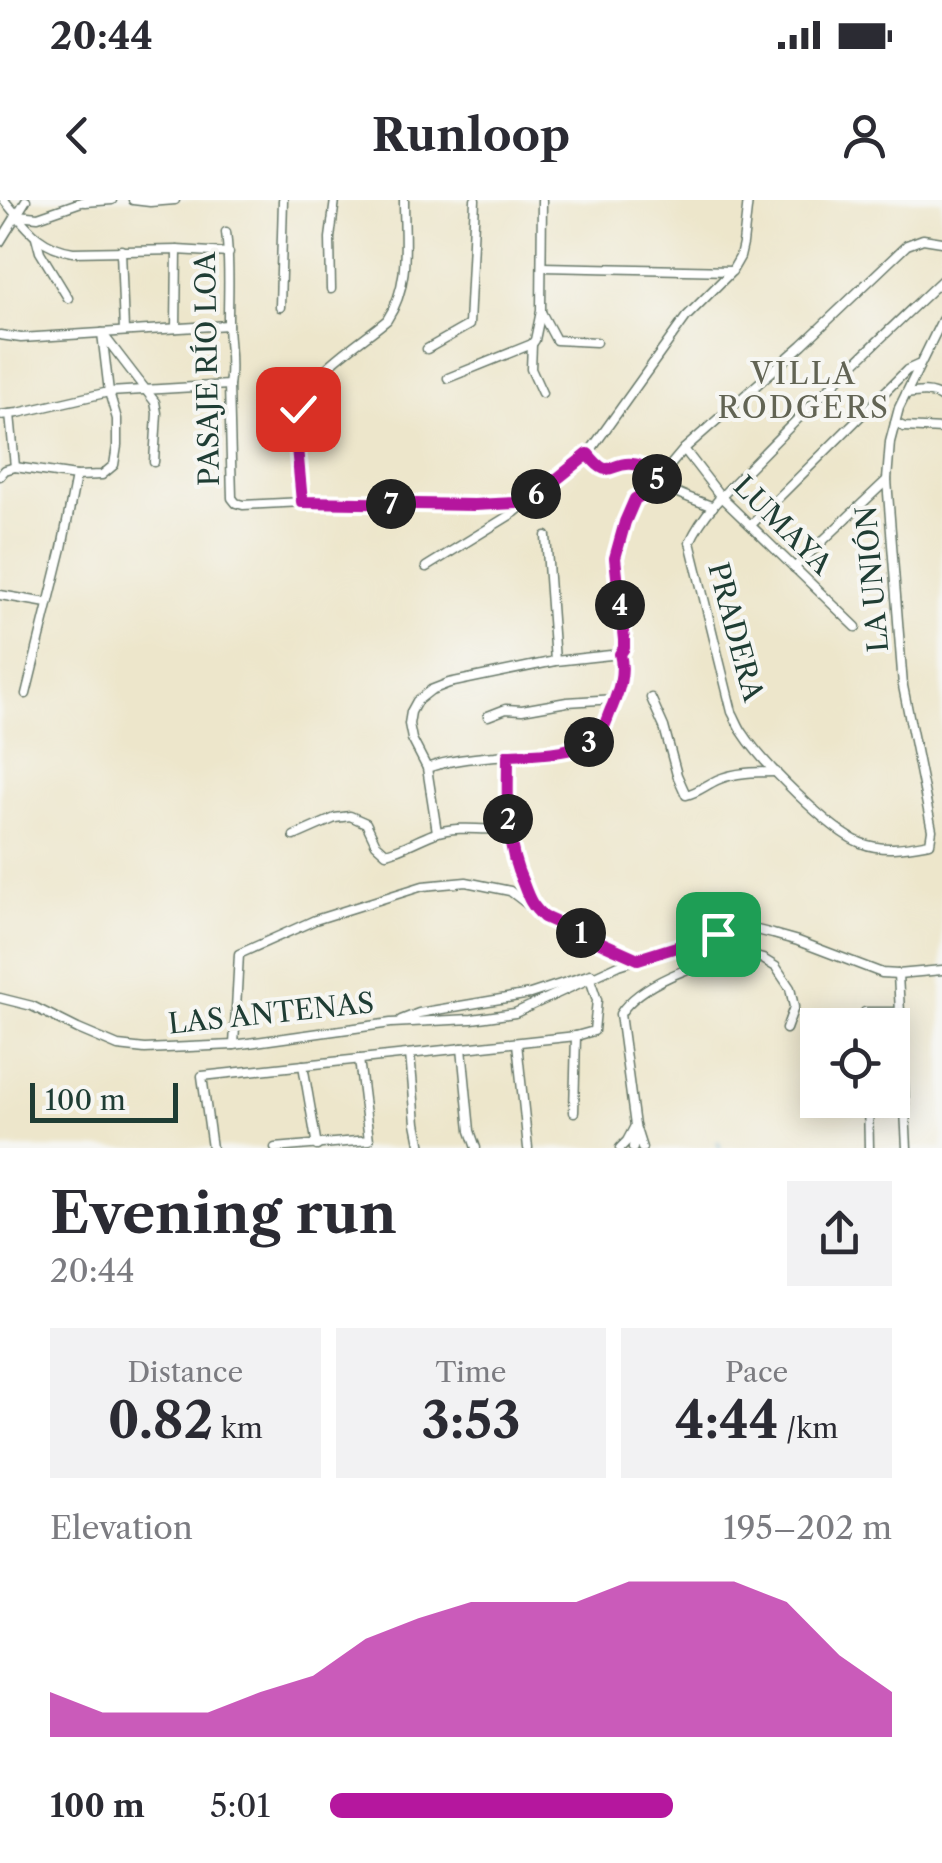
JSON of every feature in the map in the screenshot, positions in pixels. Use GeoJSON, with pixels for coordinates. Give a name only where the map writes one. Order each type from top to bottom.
{"type":"FeatureCollection","features":[{"type":"Feature","properties":{"kind":"street"},"geometry":{"type":"LineString","coordinates":[[4,200],[26,228],[57,249],[228,254]]}},
{"type":"Feature","properties":{"kind":"street"},"geometry":{"type":"LineString","coordinates":[[0,242],[26,200]]}},
{"type":"Feature","properties":{"kind":"street"},"geometry":{"type":"LineString","coordinates":[[17,215],[38,218],[86,201],[112,200]]}},
{"type":"Feature","properties":{"kind":"street"},"geometry":{"type":"LineString","coordinates":[[134,200],[175,200]]}},
{"type":"Feature","properties":{"kind":"street"},"geometry":{"type":"LineString","coordinates":[[280,307],[282,200]]}},
{"type":"Feature","properties":{"kind":"street"},"geometry":{"type":"LineString","coordinates":[[331,289],[334,200]]}},
{"type":"Feature","properties":{"kind":"street"},"geometry":{"type":"LineString","coordinates":[[404,200],[405,274],[392,312],[309,385],[298,409],[295,425],[302,502],[474,505],[516,503],[533,496]]}},
{"type":"Feature","properties":{"kind":"street"},"geometry":{"type":"LineString","coordinates":[[426,349],[469,325],[474,200]]}},
{"type":"Feature","properties":{"kind":"street"},"geometry":{"type":"LineString","coordinates":[[542,200],[541,311],[538,335],[532,344],[531,369],[542,393]]}},
{"type":"Feature","properties":{"kind":"street"},"geometry":{"type":"LineString","coordinates":[[426,567],[515,512],[588,454],[686,317],[732,271],[743,244],[748,200]]}},
{"type":"Feature","properties":{"kind":"street","name":"PASAJE RÍO LOA"},"geometry":{"type":"LineString","coordinates":[[226,232],[232,498],[243,505],[302,502]]}},
{"type":"Feature","properties":{"kind":"street"},"geometry":{"type":"LineString","coordinates":[[36,236],[40,252],[68,298]]}},
{"type":"Feature","properties":{"kind":"street"},"geometry":{"type":"LineString","coordinates":[[427,768],[444,762],[583,746],[599,734],[621,683],[620,654],[624,640],[615,558],[635,499],[661,484],[684,449],[907,245],[924,238],[942,242]]}},
{"type":"Feature","properties":{"kind":"street"},"geometry":{"type":"LineString","coordinates":[[121,250],[124,331]]}},
{"type":"Feature","properties":{"kind":"street"},"geometry":{"type":"LineString","coordinates":[[176,328],[177,250]]}},
{"type":"Feature","properties":{"kind":"street"},"geometry":{"type":"LineString","coordinates":[[542,268],[732,271]]}},
{"type":"Feature","properties":{"kind":"street","name":"PRADERA"},"geometry":{"type":"LineString","coordinates":[[930,844],[886,849],[862,844],[839,832],[776,772],[742,732],[732,712],[690,542],[721,497],[942,280]]}},
{"type":"Feature","properties":{"kind":"street"},"geometry":{"type":"LineString","coordinates":[[541,311],[556,340],[596,342]]}},
{"type":"Feature","properties":{"kind":"street","name":"LA UNIÓN"},"geometry":{"type":"LineString","coordinates":[[930,844],[932,830],[903,686],[887,480],[890,442],[899,408],[942,320]]}},
{"type":"Feature","properties":{"kind":"street"},"geometry":{"type":"LineString","coordinates":[[0,335],[21,338],[228,325]]}},
{"type":"Feature","properties":{"kind":"street"},"geometry":{"type":"LineString","coordinates":[[102,333],[156,402],[154,462]]}},
{"type":"Feature","properties":{"kind":"street"},"geometry":{"type":"LineString","coordinates":[[0,476],[4,470],[15,468],[76,476],[102,475],[114,465],[118,446],[116,419],[102,333]]}},
{"type":"Feature","properties":{"kind":"street"},"geometry":{"type":"LineString","coordinates":[[448,378],[532,344]]}},
{"type":"Feature","properties":{"kind":"street"},"geometry":{"type":"LineString","coordinates":[[751,524],[907,370],[918,365]]}},
{"type":"Feature","properties":{"kind":"street"},"geometry":{"type":"LineString","coordinates":[[15,468],[5,414],[109,392],[228,385]]}},
{"type":"Feature","properties":{"kind":"street"},"geometry":{"type":"LineString","coordinates":[[906,394],[923,392],[942,398]]}},
{"type":"Feature","properties":{"kind":"street"},"geometry":{"type":"LineString","coordinates":[[895,423],[942,429]]}},
{"type":"Feature","properties":{"kind":"street","name":"LUMAYA"},"geometry":{"type":"LineString","coordinates":[[684,449],[721,497],[856,628]]}},
{"type":"Feature","properties":{"kind":"street"},"geometry":{"type":"LineString","coordinates":[[588,454],[602,469],[632,463],[644,468],[661,484],[713,507]]}},
{"type":"Feature","properties":{"kind":"street"},"geometry":{"type":"LineString","coordinates":[[26,694],[76,476]]}},
{"type":"Feature","properties":{"kind":"street"},"geometry":{"type":"LineString","coordinates":[[794,568],[887,480]]}},
{"type":"Feature","properties":{"kind":"street"},"geometry":{"type":"LineString","coordinates":[[546,536],[555,661]]}},
{"type":"Feature","properties":{"kind":"street"},"geometry":{"type":"LineString","coordinates":[[0,595],[47,603]]}},
{"type":"Feature","properties":{"kind":"street"},"geometry":{"type":"LineString","coordinates":[[437,832],[427,768],[409,724],[417,701],[449,682],[555,661],[620,654]]}},
{"type":"Feature","properties":{"kind":"street"},"geometry":{"type":"LineString","coordinates":[[651,698],[686,795],[737,774],[776,772]]}},
{"type":"Feature","properties":{"kind":"street"},"geometry":{"type":"LineString","coordinates":[[488,716],[506,709],[615,699]]}},
{"type":"Feature","properties":{"kind":"street"},"geometry":{"type":"LineString","coordinates":[[508,755],[508,830],[513,862],[532,906]]}},
{"type":"Feature","properties":{"kind":"street"},"geometry":{"type":"LineString","coordinates":[[294,836],[335,818],[350,816],[366,823],[376,844],[386,853],[437,832],[508,830]]}},
{"type":"Feature","properties":{"kind":"street"},"geometry":{"type":"LineString","coordinates":[[234,1045],[238,954],[314,920],[423,886],[466,882],[510,891],[544,917],[638,959]]}},
{"type":"Feature","properties":{"kind":"street","name":"LAS ANTENAS"},"geometry":{"type":"LineString","coordinates":[[391,1023],[419,1013],[530,994],[718,934],[757,930],[882,973],[942,970]]}},
{"type":"Feature","properties":{"kind":"street"},"geometry":{"type":"LineString","coordinates":[[718,934],[738,952],[776,967],[790,988],[794,1008],[786,1029]]}},
{"type":"Feature","properties":{"kind":"street"},"geometry":{"type":"LineString","coordinates":[[642,1148],[620,1014],[632,998],[670,978],[697,964],[738,952]]}},
{"type":"Feature","properties":{"kind":"street","name":"LAS ANTENAS"},"geometry":{"type":"LineString","coordinates":[[0,998],[32,1006],[118,1046],[145,1049],[234,1045],[391,1023],[516,1013],[619,965]]}},
{"type":"Feature","properties":{"kind":"street"},"geometry":{"type":"LineString","coordinates":[[898,974],[901,1008]]}},
{"type":"Feature","properties":{"kind":"street"},"geometry":{"type":"LineString","coordinates":[[212,1148],[202,1076],[594,1032],[597,1000],[590,980]]}},
{"type":"Feature","properties":{"kind":"street"},"geometry":{"type":"LineString","coordinates":[[574,1112],[576,1036]]}},
{"type":"Feature","properties":{"kind":"street"},"geometry":{"type":"LineString","coordinates":[[517,1042],[528,1148]]}},
{"type":"Feature","properties":{"kind":"street"},"geometry":{"type":"LineString","coordinates":[[462,1048],[470,1131],[476,1148]]}},
{"type":"Feature","properties":{"kind":"street"},"geometry":{"type":"LineString","coordinates":[[410,1054],[421,1148]]}},
{"type":"Feature","properties":{"kind":"street"},"geometry":{"type":"LineString","coordinates":[[275,1148],[369,1140],[359,1059]]}},
{"type":"Feature","properties":{"kind":"street"},"geometry":{"type":"LineString","coordinates":[[303,1065],[317,1146]]}},
{"type":"Feature","properties":{"kind":"street"},"geometry":{"type":"LineString","coordinates":[[869,1118],[870,1148]]}},
{"type":"Feature","properties":{"kind":"street"},"geometry":{"type":"LineString","coordinates":[[906,1118],[907,1148]]}},
{"type":"Feature","properties":{"kind":"street"},"geometry":{"type":"LineString","coordinates":[[620,1148],[636,1126]]}},
{"type":"Feature","properties":{"kind":"street"},"geometry":{"type":"LineString","coordinates":[[632,1148],[636,1126]]}},
{"type":"Feature","properties":{"kind":"waterway"},"geometry":{"type":"LineString","coordinates":[[718,1142],[720,1148]]}},
{"type":"Feature","properties":{"kind":"district","name":"VILLA RODGERS"},"geometry":{"type":"Point","coordinates":[804,391]}},
{"type":"Feature","properties":{"kind":"route"},"geometry":{"type":"LineString","coordinates":[[298,409],[295,425],[302,502],[516,503],[542,491],[588,454],[602,469],[632,463],[661,484],[635,499],[615,558],[624,648],[620,654],[621,683],[615,699],[599,734],[583,746],[508,755],[508,830],[513,862],[532,906],[544,917],[638,959],[718,934]]}}]}
